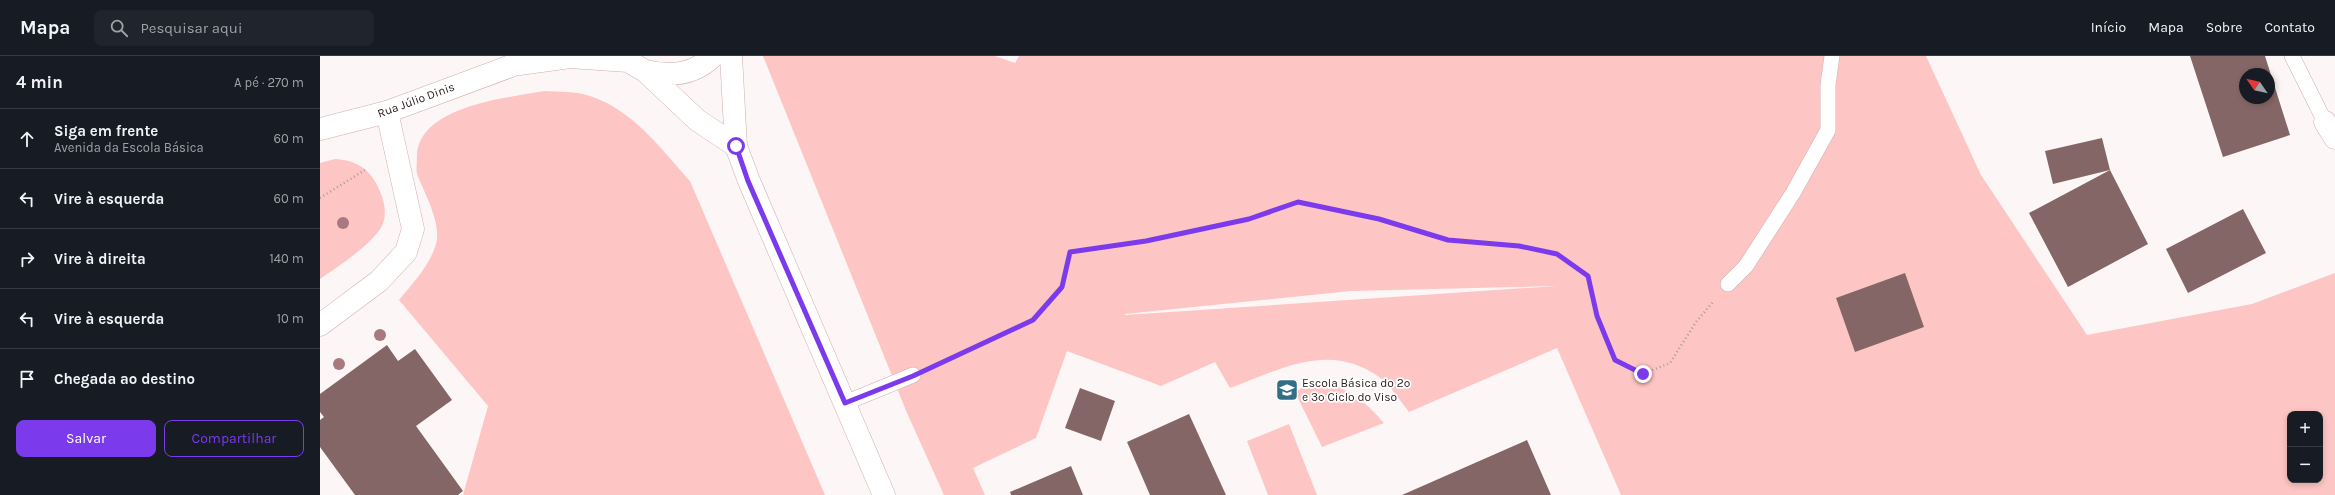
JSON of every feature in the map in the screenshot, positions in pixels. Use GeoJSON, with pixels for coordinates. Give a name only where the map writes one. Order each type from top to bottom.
{"type":"FeatureCollection","features":[{"type":"Feature","properties":{"kind":"street","name":"Rua Júlio Dinis"},"geometry":{"type":"LineString","coordinates":[[320,129],[387,112],[519,61],[570,58],[632,63],[666,76],[687,73],[706,63],[713,56]]}},
{"type":"Feature","properties":{"kind":"street"},"geometry":{"type":"LineString","coordinates":[[732,56],[736,146],[748,181],[884,495]]}},
{"type":"Feature","properties":{"kind":"street"},"geometry":{"type":"LineString","coordinates":[[632,63],[697,120],[736,146]]}},
{"type":"Feature","properties":{"kind":"street"},"geometry":{"type":"LineString","coordinates":[[320,325],[379,281],[406,252],[413,230],[387,112]]}},
{"type":"Feature","properties":{"kind":"lane"},"geometry":{"type":"LineString","coordinates":[[1728,284],[1746,266],[1792,194],[1828,130],[1828,84],[1832,56]]}},
{"type":"Feature","properties":{"kind":"lane"},"geometry":{"type":"LineString","coordinates":[[2292,56],[2330,130]]}},
{"type":"Feature","properties":{"kind":"lane"},"geometry":{"type":"LineString","coordinates":[[845,403],[913,376]]}},
{"type":"Feature","properties":{"kind":"path"},"geometry":{"type":"LineString","coordinates":[[320,198],[365,170]]}},
{"type":"Feature","properties":{"kind":"path"},"geometry":{"type":"LineString","coordinates":[[913,376],[1033,320],[1062,287],[1070,252],[1146,241],[1249,219],[1298,202],[1379,219],[1448,240],[1519,246],[1557,254],[1588,276],[1597,316],[1615,360],[1643,374],[1670,363],[1696,322],[1728,284]]}},
{"type":"Feature","properties":{"kind":"shaded area"},"geometry":{"type":"Polygon","coordinates":[[[763,56],[995,56],[1015,63],[1019,56],[1926,56],[1981,175],[2087,335],[2252,304],[2335,273],[2335,495],[1621,495],[1557,348],[1409,412],[1382,379],[1363,367],[1344,361],[1325,360],[1306,362],[1268,373],[1230,388],[1215,362],[1161,386],[1067,351],[1036,438],[973,468],[985,495],[944,495],[907,413],[763,56]],[[1557,286],[1351,291],[1125,315],[1557,286]]]}},
{"type":"Feature","properties":{"kind":"shaded area"},"geometry":{"type":"Polygon","coordinates":[[[544,91],[585,94],[605,102],[620,111],[657,144],[690,181],[825,495],[463,495],[488,406],[399,300],[430,259],[436,244],[437,236],[437,227],[431,208],[417,174],[417,155],[422,138],[433,125],[449,115],[488,101],[544,91]]]}},
{"type":"Feature","properties":{"kind":"shaded area"},"geometry":{"type":"Polygon","coordinates":[[[335,159],[354,163],[369,173],[381,193],[384,202],[385,215],[381,228],[375,236],[347,260],[320,279],[320,163],[335,159]]]}},
{"type":"Feature","properties":{"kind":"shaded area"},"geometry":{"type":"Polygon","coordinates":[[[1331,384],[1360,400],[1384,423],[1322,447],[1295,392],[1305,386],[1331,384]]]}},
{"type":"Feature","properties":{"kind":"shaded area"},"geometry":{"type":"Polygon","coordinates":[[[1289,424],[1317,495],[1268,495],[1247,441],[1289,424]]]}},
{"type":"Feature","properties":{"kind":"building"},"geometry":{"type":"Polygon","coordinates":[[[2190,56],[2265,56],[2269,68],[2239,68],[2239,104],[2275,104],[2275,88],[2290,135],[2223,157],[2190,56]]]}},
{"type":"Feature","properties":{"kind":"building"},"geometry":{"type":"Polygon","coordinates":[[[2102,138],[2110,170],[2053,184],[2045,151],[2102,138]]]}},
{"type":"Feature","properties":{"kind":"building"},"geometry":{"type":"Polygon","coordinates":[[[2110,170],[2148,244],[2068,287],[2029,213],[2110,170]]]}},
{"type":"Feature","properties":{"kind":"building"},"geometry":{"type":"Polygon","coordinates":[[[2243,209],[2266,253],[2188,293],[2166,249],[2243,209]]]}},
{"type":"Feature","properties":{"kind":"building"},"geometry":{"type":"Polygon","coordinates":[[[1905,273],[1924,327],[1855,352],[1836,298],[1905,273]]]}},
{"type":"Feature","properties":{"kind":"building"},"geometry":{"type":"Polygon","coordinates":[[[387,345],[398,361],[415,349],[452,400],[416,426],[463,491],[458,495],[355,495],[320,447],[320,420],[324,417],[320,412],[320,394],[387,345]]]}},
{"type":"Feature","properties":{"kind":"building"},"geometry":{"type":"Polygon","coordinates":[[[1080,388],[1115,401],[1101,441],[1065,428],[1080,388]]]}},
{"type":"Feature","properties":{"kind":"building"},"geometry":{"type":"Polygon","coordinates":[[[1189,414],[1226,495],[1150,495],[1127,442],[1189,414]]]}},
{"type":"Feature","properties":{"kind":"building"},"geometry":{"type":"Polygon","coordinates":[[[1527,440],[1551,495],[1402,495],[1527,440]]]}},
{"type":"Feature","properties":{"kind":"building"},"geometry":{"type":"Polygon","coordinates":[[[1071,466],[1083,495],[1011,495],[1010,492],[1071,466]]]}},
{"type":"Feature","properties":{"kind":"place","name":"Escola Básica do 2º e 3º Ciclo do Viso"},"geometry":{"type":"Point","coordinates":[1287,390]}},
{"type":"Feature","properties":{"kind":"route"},"geometry":{"type":"LineString","coordinates":[[736,146],[748,181],[845,403],[913,376],[1033,320],[1062,287],[1070,252],[1146,241],[1249,219],[1298,202],[1379,219],[1448,240],[1519,246],[1557,254],[1588,276],[1597,316],[1615,360],[1643,374]]}}]}
